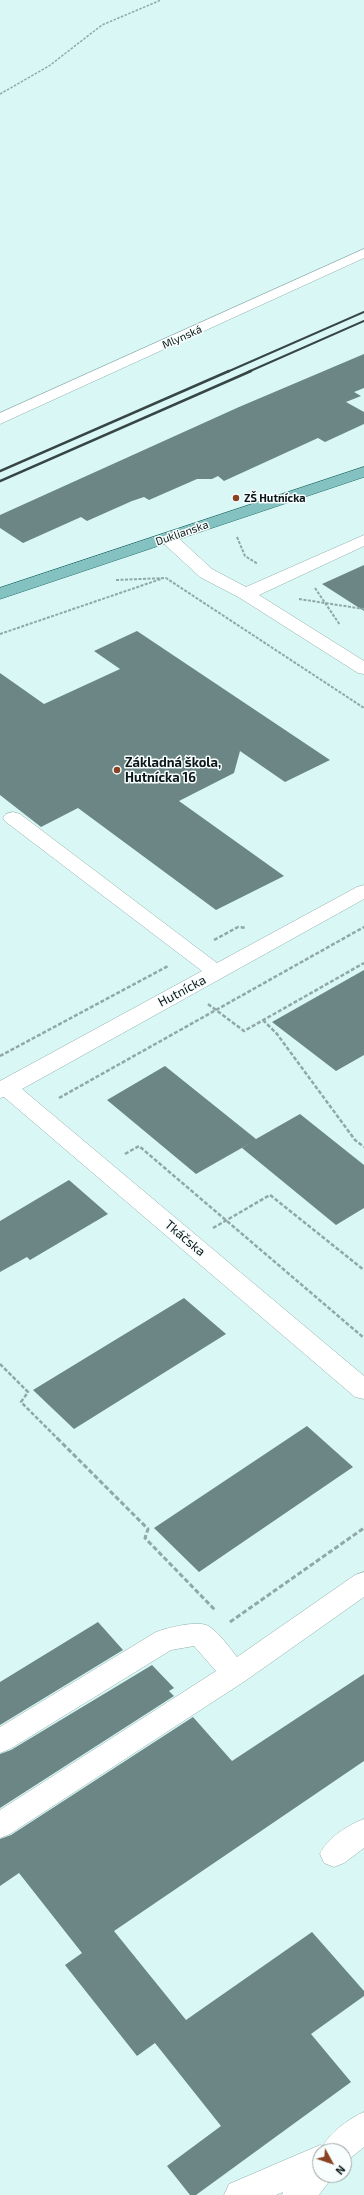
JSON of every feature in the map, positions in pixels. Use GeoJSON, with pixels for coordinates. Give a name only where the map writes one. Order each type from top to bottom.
{"type":"FeatureCollection","features":[{"type":"Feature","properties":{"kind":"main road","name":"Duklianska"},"geometry":{"type":"LineString","coordinates":[[0,594],[364,472]]}},
{"type":"Feature","properties":{"kind":"street","name":"Mlynská"},"geometry":{"type":"LineString","coordinates":[[0,419],[364,253]]}},
{"type":"Feature","properties":{"kind":"street"},"geometry":{"type":"LineString","coordinates":[[168,538],[206,573],[246,594],[364,669]]}},
{"type":"Feature","properties":{"kind":"street"},"geometry":{"type":"LineString","coordinates":[[246,594],[364,540]]}},
{"type":"Feature","properties":{"kind":"street"},"geometry":{"type":"LineString","coordinates":[[13,818],[216,972]]}},
{"type":"Feature","properties":{"kind":"street","name":"Hutnícka"},"geometry":{"type":"LineString","coordinates":[[3,1089],[216,972],[361,896]]}},
{"type":"Feature","properties":{"kind":"street","name":"Tkáčska"},"geometry":{"type":"LineString","coordinates":[[3,1089],[190,1242],[364,1390]]}},
{"type":"Feature","properties":{"kind":"street"},"geometry":{"type":"LineString","coordinates":[[0,1825],[235,1673],[364,1583]]}},
{"type":"Feature","properties":{"kind":"street"},"geometry":{"type":"LineString","coordinates":[[0,1740],[165,1640],[200,1634],[235,1673]]}},
{"type":"Feature","properties":{"kind":"street"},"geometry":{"type":"LineString","coordinates":[[334,1854],[364,1832]]}},
{"type":"Feature","properties":{"kind":"street"},"geometry":{"type":"LineString","coordinates":[[346,2143],[364,2127]]}},
{"type":"Feature","properties":{"kind":"street"},"geometry":{"type":"LineString","coordinates":[[240,2195],[312,2164]]}},
{"type":"Feature","properties":{"kind":"street"},"geometry":{"type":"LineString","coordinates":[[298,2195],[312,2179]]}},
{"type":"Feature","properties":{"kind":"path"},"geometry":{"type":"LineString","coordinates":[[0,94],[49,66],[102,25],[161,0]]}},
{"type":"Feature","properties":{"kind":"path"},"geometry":{"type":"LineString","coordinates":[[234,530],[245,556],[281,578]]}},
{"type":"Feature","properties":{"kind":"path"},"geometry":{"type":"LineString","coordinates":[[0,634],[166,578],[364,708]]}},
{"type":"Feature","properties":{"kind":"path"},"geometry":{"type":"LineString","coordinates":[[313,584],[342,626]]}},
{"type":"Feature","properties":{"kind":"path"},"geometry":{"type":"LineString","coordinates":[[298,599],[364,609]]}},
{"type":"Feature","properties":{"kind":"path"},"geometry":{"type":"LineString","coordinates":[[61,1105],[58,1098],[364,927]]}},
{"type":"Feature","properties":{"kind":"path"},"geometry":{"type":"LineString","coordinates":[[187,988],[244,1031],[364,963]]}},
{"type":"Feature","properties":{"kind":"path"},"geometry":{"type":"LineString","coordinates":[[263,1020],[276,1034],[355,1140],[364,1147]]}},
{"type":"Feature","properties":{"kind":"path"},"geometry":{"type":"LineString","coordinates":[[122,1156],[139,1146],[364,1338]]}},
{"type":"Feature","properties":{"kind":"path"},"geometry":{"type":"LineString","coordinates":[[190,1242],[270,1194],[364,1270]]}},
{"type":"Feature","properties":{"kind":"path"},"geometry":{"type":"LineString","coordinates":[[0,1364],[28,1392],[22,1402],[148,1529],[146,1538],[228,1623]]}},
{"type":"Feature","properties":{"kind":"path"},"geometry":{"type":"LineString","coordinates":[[204,1639],[364,1528]]}},
{"type":"Feature","properties":{"kind":"building"},"geometry":{"type":"Polygon","coordinates":[[[364,354],[364,388],[354,392],[361,396],[346,402],[364,412],[364,424],[325,442],[318,438],[224,481],[218,476],[212,479],[197,479],[149,500],[144,497],[132,501],[87,521],[81,517],[23,543],[0,528],[0,515],[239,407],[364,354]]]}},
{"type":"Feature","properties":{"kind":"building"},"geometry":{"type":"Polygon","coordinates":[[[364,565],[364,611],[322,584],[364,565]]]}},
{"type":"Feature","properties":{"kind":"building","name":"Základná škola, Hutnícka 16"},"geometry":{"type":"Polygon","coordinates":[[[137,631],[330,760],[285,782],[240,751],[234,773],[179,801],[284,876],[216,910],[78,808],[41,827],[0,795],[0,673],[44,704],[120,669],[94,651],[137,631]]]}},
{"type":"Feature","properties":{"kind":"building"},"geometry":{"type":"Polygon","coordinates":[[[364,970],[364,1055],[336,1071],[272,1022],[364,970]]]}},
{"type":"Feature","properties":{"kind":"building"},"geometry":{"type":"Polygon","coordinates":[[[165,1066],[256,1139],[300,1114],[364,1165],[364,1208],[336,1225],[242,1148],[254,1141],[196,1174],[107,1100],[165,1066]]]}},
{"type":"Feature","properties":{"kind":"building"},"geometry":{"type":"Polygon","coordinates":[[[69,1180],[108,1214],[30,1260],[27,1257],[0,1272],[0,1221],[69,1180]]]}},
{"type":"Feature","properties":{"kind":"building"},"geometry":{"type":"Polygon","coordinates":[[[184,1298],[226,1334],[74,1429],[33,1390],[184,1298]]]}},
{"type":"Feature","properties":{"kind":"building"},"geometry":{"type":"Polygon","coordinates":[[[307,1426],[353,1467],[199,1572],[154,1528],[307,1426]]]}},
{"type":"Feature","properties":{"kind":"building"},"geometry":{"type":"Polygon","coordinates":[[[98,1622],[123,1650],[0,1725],[0,1682],[98,1622]]]}},
{"type":"Feature","properties":{"kind":"building"},"geometry":{"type":"Polygon","coordinates":[[[152,1665],[174,1688],[169,1691],[174,1696],[0,1808],[0,1754],[11,1750],[152,1665]]]}},
{"type":"Feature","properties":{"kind":"building"},"geometry":{"type":"Polygon","coordinates":[[[364,1674],[364,1761],[114,1931],[186,2020],[312,1932],[364,1991],[364,1996],[311,2034],[351,2082],[196,2195],[190,2195],[167,2166],[221,2126],[155,2043],[137,2056],[65,1965],[82,1953],[19,1873],[0,1886],[0,1839],[11,1835],[193,1717],[232,1761],[364,1674]]]}},
{"type":"Feature","properties":{"kind":"railway"},"geometry":{"type":"LineString","coordinates":[[227,372],[364,312]]}},
{"type":"Feature","properties":{"kind":"railway"},"geometry":{"type":"LineString","coordinates":[[248,372],[364,321]]}},
{"type":"Feature","properties":{"kind":"railway"},"geometry":{"type":"LineString","coordinates":[[0,471],[229,371]]}},
{"type":"Feature","properties":{"kind":"railway"},"geometry":{"type":"LineString","coordinates":[[0,481],[251,371]]}},
{"type":"Feature","properties":{"kind":"place","name":"ZŠ Hutnícka"},"geometry":{"type":"Point","coordinates":[236,498]}},
{"type":"Feature","properties":{"kind":"place","name":"Základná škola, Hutnícka 16"},"geometry":{"type":"Point","coordinates":[117,770]}}]}
